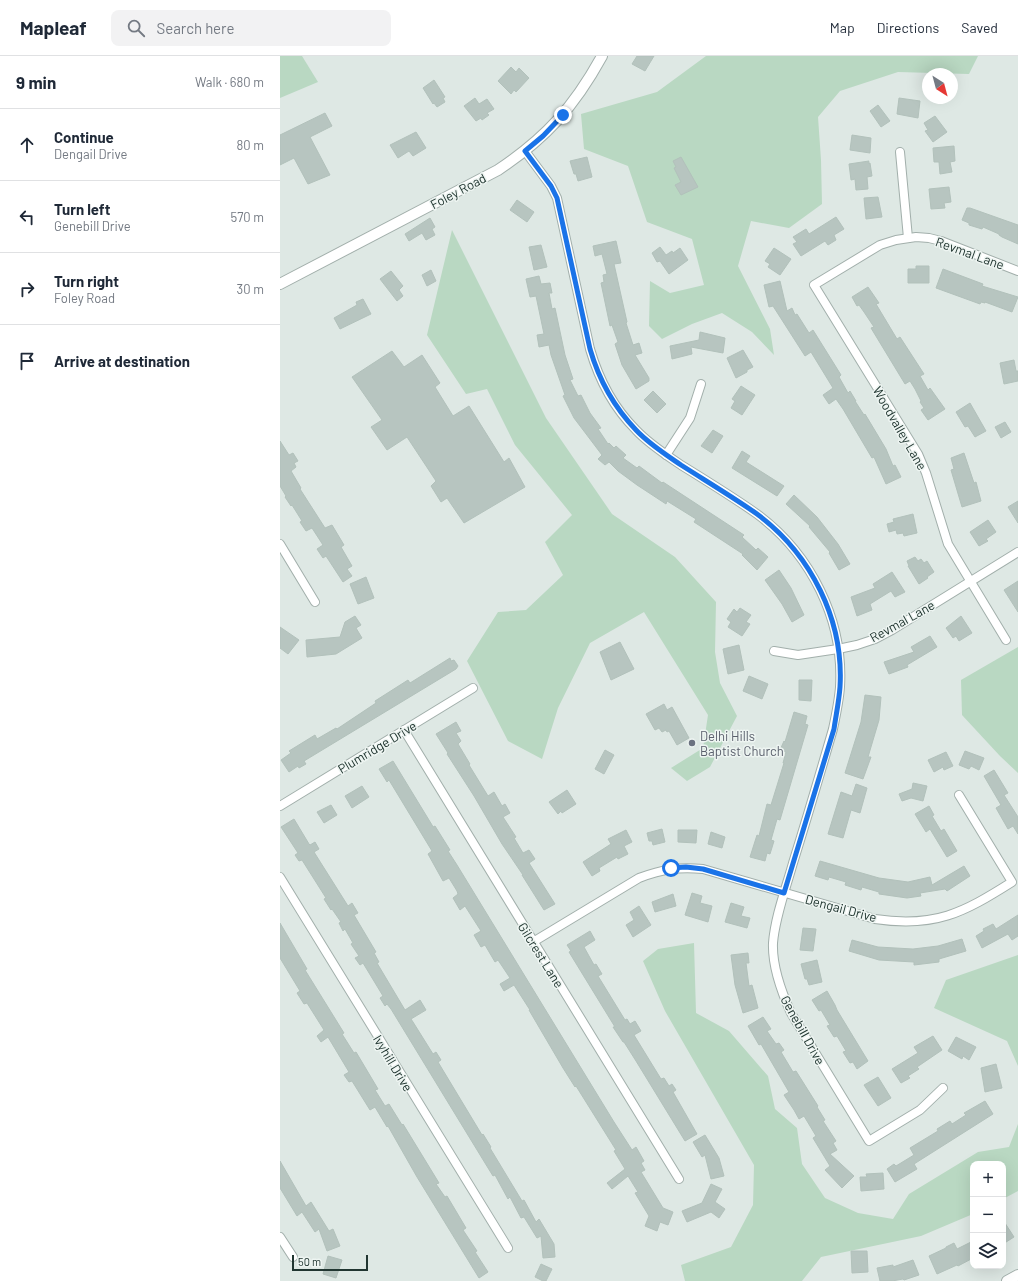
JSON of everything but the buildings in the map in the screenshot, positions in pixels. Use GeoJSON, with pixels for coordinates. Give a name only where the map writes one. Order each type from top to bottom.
{"type":"FeatureCollection","features":[{"type":"Feature","properties":{"kind":"street","name":"Foley Road"},"geometry":{"type":"LineString","coordinates":[[280,284],[498,170],[525,151],[543,136],[578,97],[602,56]]}},
{"type":"Feature","properties":{"kind":"street","name":"Genebill Drive"},"geometry":{"type":"LineString","coordinates":[[525,151],[551,186],[557,198],[590,349],[603,385],[613,401],[632,426],[654,446],[757,514],[789,543],[804,562],[816,582],[825,599],[832,621],[838,649],[840,687],[834,729],[784,893],[773,944],[777,977],[791,1013],[869,1141],[920,1110],[943,1088]]}},
{"type":"Feature","properties":{"kind":"street"},"geometry":{"type":"LineString","coordinates":[[900,152],[908,238]]}},
{"type":"Feature","properties":{"kind":"street","name":"Revmal Lane"},"geometry":{"type":"LineString","coordinates":[[814,285],[880,245],[908,238],[929,238],[941,241],[1018,271]]}},
{"type":"Feature","properties":{"kind":"street","name":"Woodvalley Lane"},"geometry":{"type":"LineString","coordinates":[[814,285],[918,454],[926,473],[948,544],[1006,640]]}},
{"type":"Feature","properties":{"kind":"street"},"geometry":{"type":"LineString","coordinates":[[666,455],[690,418],[701,384]]}},
{"type":"Feature","properties":{"kind":"street"},"geometry":{"type":"LineString","coordinates":[[280,544],[315,602]]}},
{"type":"Feature","properties":{"kind":"street","name":"Revmal Lane"},"geometry":{"type":"LineString","coordinates":[[774,651],[798,655],[857,645],[875,638],[892,630],[1018,552]]}},
{"type":"Feature","properties":{"kind":"street","name":"Plumridge Drive"},"geometry":{"type":"LineString","coordinates":[[280,806],[473,688]]}},
{"type":"Feature","properties":{"kind":"street","name":"Gilcrest Lane"},"geometry":{"type":"LineString","coordinates":[[404,730],[679,1179]]}},
{"type":"Feature","properties":{"kind":"street","name":"Dengail Drive"},"geometry":{"type":"LineString","coordinates":[[533,942],[639,878],[657,871],[686,867],[703,869],[875,919],[894,922],[914,922],[933,920],[951,915],[982,901],[1012,882],[959,795]]}},
{"type":"Feature","properties":{"kind":"street","name":"Ivyhill Drive"},"geometry":{"type":"LineString","coordinates":[[280,877],[508,1248]]}},
{"type":"Feature","properties":{"kind":"street"},"geometry":{"type":"LineString","coordinates":[[280,1237],[293,1258]]}},
{"type":"Feature","properties":{"kind":"street"},"geometry":{"type":"LineString","coordinates":[[1007,1281],[1018,1275]]}},
{"type":"Feature","properties":{"kind":"green space"},"geometry":{"type":"Polygon","coordinates":[[[280,56],[302,56],[318,82],[280,98],[280,56]]]}},
{"type":"Feature","properties":{"kind":"green space"},"geometry":{"type":"Polygon","coordinates":[[[706,56],[978,56],[969,74],[958,74],[958,68],[922,68],[922,73],[898,72],[840,91],[818,117],[822,204],[789,228],[751,221],[738,266],[770,329],[774,355],[752,332],[722,313],[692,324],[662,339],[649,326],[650,281],[670,293],[704,285],[692,239],[647,222],[628,166],[584,149],[581,114],[657,92],[706,56]]]}},
{"type":"Feature","properties":{"kind":"green space"},"geometry":{"type":"Polygon","coordinates":[[[452,230],[546,418],[612,514],[675,557],[716,602],[715,652],[720,683],[737,716],[710,767],[687,781],[671,768],[703,748],[708,715],[644,612],[590,643],[558,708],[542,759],[508,741],[467,661],[498,612],[526,610],[563,575],[545,542],[572,515],[515,445],[487,389],[466,394],[427,335],[452,230]]]}},
{"type":"Feature","properties":{"kind":"green space"},"geometry":{"type":"Polygon","coordinates":[[[1018,647],[1018,773],[962,715],[961,680],[1018,647]]]}},
{"type":"Feature","properties":{"kind":"green space"},"geometry":{"type":"Polygon","coordinates":[[[694,943],[696,1013],[729,1031],[768,1076],[775,1109],[797,1128],[802,1164],[825,1198],[858,1213],[893,1219],[909,1194],[978,1152],[1009,1147],[1018,1124],[1018,1191],[1006,1197],[1006,1161],[970,1161],[970,1215],[921,1236],[821,1257],[802,1281],[685,1281],[681,1265],[731,1247],[753,1205],[754,1165],[665,1011],[643,961],[658,949],[694,943]]]}},
{"type":"Feature","properties":{"kind":"green space"},"geometry":{"type":"Polygon","coordinates":[[[1018,955],[1018,1066],[1007,1041],[934,1008],[946,980],[1018,955]]]}},
{"type":"Feature","properties":{"kind":"place","name":"Delhi Hills Baptist Church"},"geometry":{"type":"Point","coordinates":[692,743]}},
{"type":"Feature","properties":{"kind":"route"},"geometry":{"type":"LineString","coordinates":[[563,115],[543,136],[525,151],[551,186],[557,198],[590,349],[603,385],[613,401],[636,431],[666,455],[757,514],[789,543],[804,562],[825,599],[832,621],[838,649],[840,687],[834,729],[784,893],[703,869],[686,867],[671,868]]}}]}
